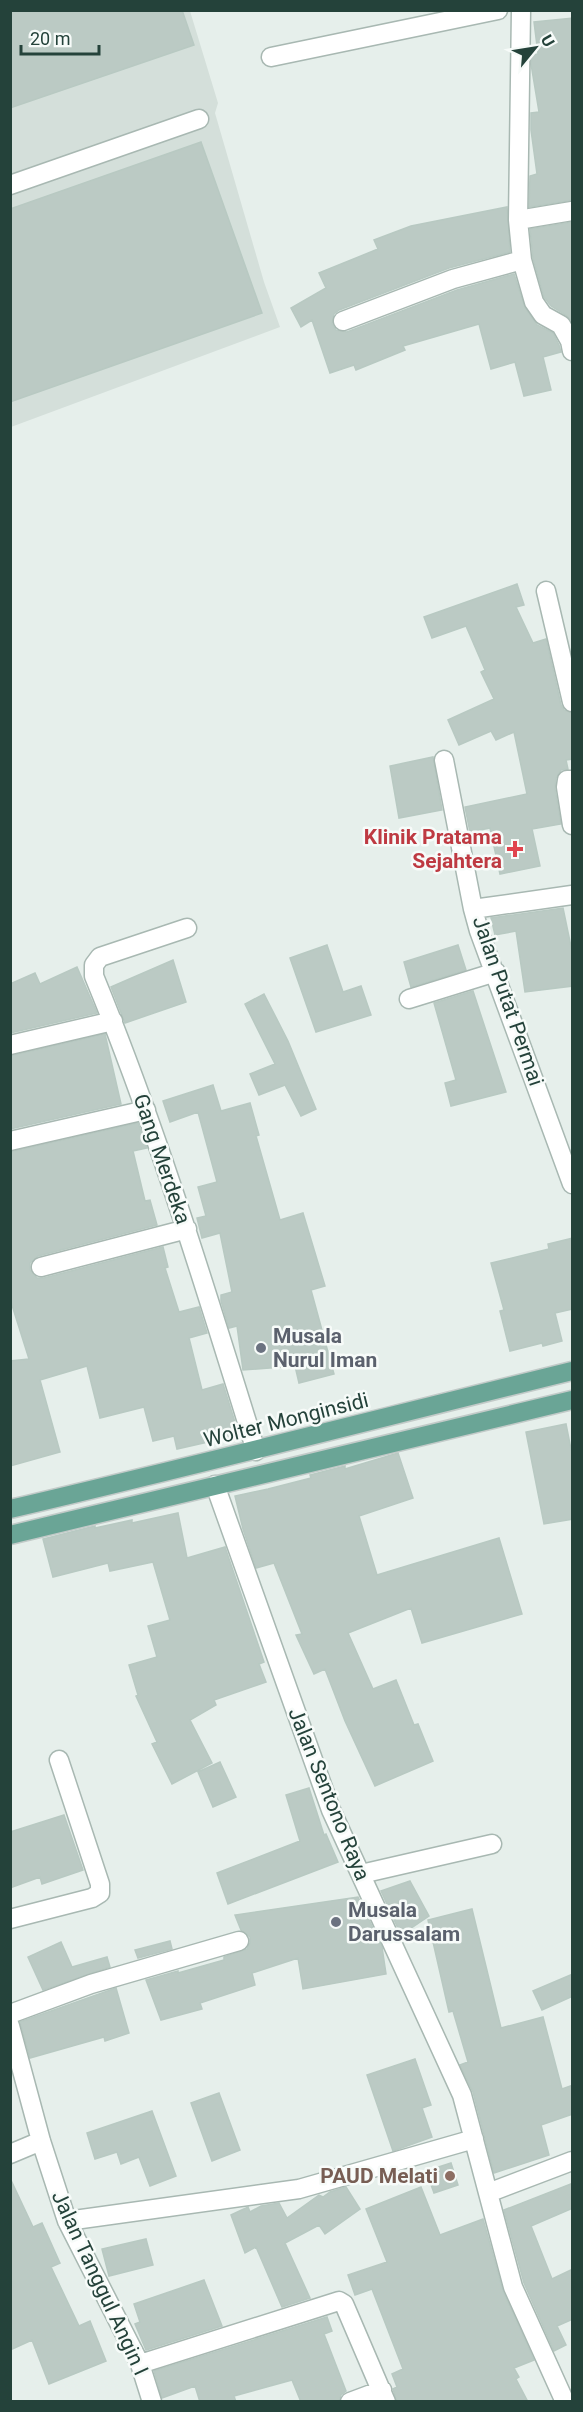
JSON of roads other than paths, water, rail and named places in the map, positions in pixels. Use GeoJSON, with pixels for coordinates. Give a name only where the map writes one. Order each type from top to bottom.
{"type":"FeatureCollection","features":[{"type":"Feature","properties":{"kind":"main road","name":"Wolter Monginsidi"},"geometry":{"type":"LineString","coordinates":[[10,1509],[256,1451],[573,1371]]}},
{"type":"Feature","properties":{"kind":"main road"},"geometry":{"type":"LineString","coordinates":[[10,1535],[573,1400]]}},
{"type":"Feature","properties":{"kind":"main road"},"geometry":{"type":"LineString","coordinates":[[286,1442],[293,1466]]}},
{"type":"Feature","properties":{"kind":"street"},"geometry":{"type":"LineString","coordinates":[[271,57],[498,10]]}},
{"type":"Feature","properties":{"kind":"street"},"geometry":{"type":"LineString","coordinates":[[521,10],[518,220],[522,260],[534,302],[543,315],[561,325],[573,351]]}},
{"type":"Feature","properties":{"kind":"street"},"geometry":{"type":"LineString","coordinates":[[10,185],[199,119]]}},
{"type":"Feature","properties":{"kind":"street"},"geometry":{"type":"LineString","coordinates":[[518,220],[573,211]]}},
{"type":"Feature","properties":{"kind":"street"},"geometry":{"type":"LineString","coordinates":[[343,321],[453,279],[522,260]]}},
{"type":"Feature","properties":{"kind":"street"},"geometry":{"type":"LineString","coordinates":[[546,591],[573,702]]}},
{"type":"Feature","properties":{"kind":"street"},"geometry":{"type":"LineString","coordinates":[[444,760],[473,909]]}},
{"type":"Feature","properties":{"kind":"street"},"geometry":{"type":"LineString","coordinates":[[573,780],[567,780],[566,787],[573,825]]}},
{"type":"Feature","properties":{"kind":"street","name":"Jalan Putat Permai"},"geometry":{"type":"LineString","coordinates":[[572,1182],[473,909],[573,895]]}},
{"type":"Feature","properties":{"kind":"street","name":"Gang Merdeka"},"geometry":{"type":"LineString","coordinates":[[187,928],[100,957],[94,965],[94,976],[146,1110],[256,1451]]}},
{"type":"Feature","properties":{"kind":"street"},"geometry":{"type":"LineString","coordinates":[[410,999],[496,972]]}},
{"type":"Feature","properties":{"kind":"street"},"geometry":{"type":"LineString","coordinates":[[10,1045],[112,1021]]}},
{"type":"Feature","properties":{"kind":"street"},"geometry":{"type":"LineString","coordinates":[[10,1141],[146,1110]]}},
{"type":"Feature","properties":{"kind":"street"},"geometry":{"type":"LineString","coordinates":[[41,1267],[186,1229]]}},
{"type":"Feature","properties":{"kind":"street","name":"Jalan Sentono Raya"},"geometry":{"type":"LineString","coordinates":[[215,1485],[331,1810],[462,2095],[513,2287],[565,2402]]}},
{"type":"Feature","properties":{"kind":"street"},"geometry":{"type":"LineString","coordinates":[[10,1919],[92,1898],[100,1893],[100,1884],[58,1760]]}},
{"type":"Feature","properties":{"kind":"street"},"geometry":{"type":"LineString","coordinates":[[361,1874],[492,1844]]}},
{"type":"Feature","properties":{"kind":"street"},"geometry":{"type":"LineString","coordinates":[[10,2014],[91,1984],[239,1941]]}},
{"type":"Feature","properties":{"kind":"street","name":"Jalan Tanggul Angin I"},"geometry":{"type":"LineString","coordinates":[[10,2026],[41,2141],[67,2221],[140,2364],[152,2402]]}},
{"type":"Feature","properties":{"kind":"street"},"geometry":{"type":"LineString","coordinates":[[67,2221],[299,2188],[474,2139]]}},
{"type":"Feature","properties":{"kind":"street"},"geometry":{"type":"LineString","coordinates":[[10,2154],[41,2141]]}},
{"type":"Feature","properties":{"kind":"street"},"geometry":{"type":"LineString","coordinates":[[488,2193],[573,2162]]}},
{"type":"Feature","properties":{"kind":"street"},"geometry":{"type":"LineString","coordinates":[[140,2364],[339,2301],[344,2304],[384,2396],[350,2402]]}},
{"type":"Feature","properties":{"kind":"place","name":"Klinik Pratama Sejahtera"},"geometry":{"type":"Point","coordinates":[515,849]}},
{"type":"Feature","properties":{"kind":"place","name":"Musala Nurul Iman"},"geometry":{"type":"Point","coordinates":[261,1348]}},
{"type":"Feature","properties":{"kind":"place","name":"Musala Darussalam"},"geometry":{"type":"Point","coordinates":[336,1922]}},
{"type":"Feature","properties":{"kind":"place","name":"PAUD Melati"},"geometry":{"type":"Point","coordinates":[450,2176]}}]}
